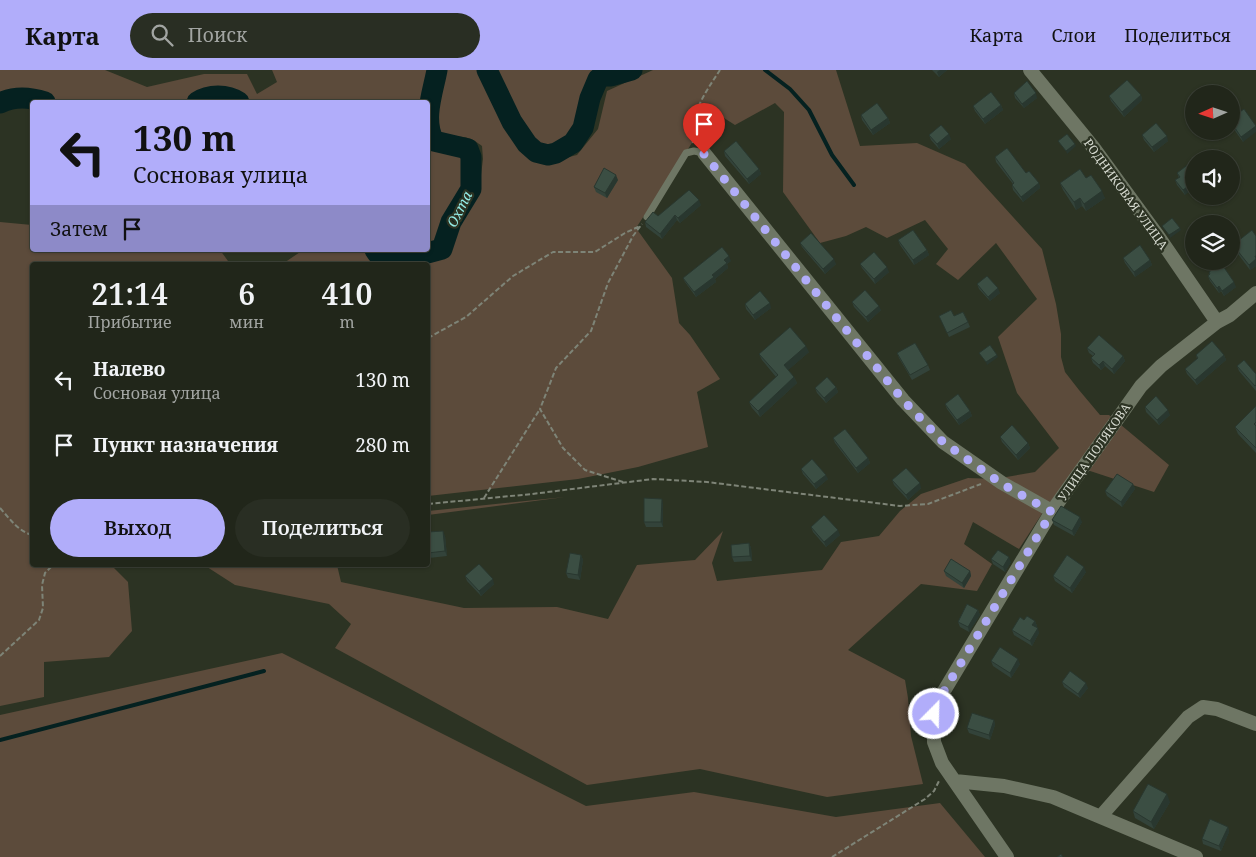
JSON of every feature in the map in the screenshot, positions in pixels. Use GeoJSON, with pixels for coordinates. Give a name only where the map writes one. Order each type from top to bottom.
{"type":"FeatureCollection","features":[{"type":"Feature","properties":{"kind":"street","name":"РОДНИКОВАЯ УЛИЦА"},"geometry":{"type":"LineString","coordinates":[[1030,70],[1093,147],[1158,236],[1217,322]]}},
{"type":"Feature","properties":{"kind":"street"},"geometry":{"type":"LineString","coordinates":[[699,152],[903,400],[943,442],[995,479],[1052,512]]}},
{"type":"Feature","properties":{"kind":"street","name":"УЛИЦА ПОЛЯКОВА"},"geometry":{"type":"LineString","coordinates":[[1007,857],[942,763],[934,742],[934,714],[938,701],[1052,512],[1142,386],[1161,366],[1217,322],[1230,315],[1256,293]]}},
{"type":"Feature","properties":{"kind":"street"},"geometry":{"type":"LineString","coordinates":[[1101,816],[1188,717],[1203,707],[1217,709],[1256,724]]}},
{"type":"Feature","properties":{"kind":"street"},"geometry":{"type":"LineString","coordinates":[[955,781],[1004,786],[1053,797],[1196,857]]}},
{"type":"Feature","properties":{"kind":"lane"},"geometry":{"type":"LineString","coordinates":[[647,217],[686,153],[699,152]]}},
{"type":"Feature","properties":{"kind":"path"},"geometry":{"type":"LineString","coordinates":[[699,152],[692,134],[695,115],[702,97],[720,70]]}},
{"type":"Feature","properties":{"kind":"path"},"geometry":{"type":"LineString","coordinates":[[430,337],[466,318],[513,276],[554,252],[595,252],[642,225],[633,236],[608,283],[590,331],[556,368],[540,409],[484,498]]}},
{"type":"Feature","properties":{"kind":"path"},"geometry":{"type":"LineString","coordinates":[[540,409],[563,448],[585,470],[625,482]]}},
{"type":"Feature","properties":{"kind":"path"},"geometry":{"type":"LineString","coordinates":[[430,504],[653,479],[707,482],[900,506],[928,504],[995,479]]}},
{"type":"Feature","properties":{"kind":"path"},"geometry":{"type":"LineString","coordinates":[[0,508],[16,526],[30,535]]}},
{"type":"Feature","properties":{"kind":"path"},"geometry":{"type":"LineString","coordinates":[[0,656],[39,620],[44,608],[42,586],[45,573],[51,567]]}},
{"type":"Feature","properties":{"kind":"path"},"geometry":{"type":"LineString","coordinates":[[832,857],[925,799],[934,791],[940,778],[942,763]]}},
{"type":"Feature","properties":{"kind":"shaded area"},"geometry":{"type":"Polygon","coordinates":[[[0,70],[105,70],[147,87],[204,74],[247,74],[257,94],[277,82],[272,70],[429,70],[423,100],[244,100],[227,89],[202,89],[192,100],[55,100],[26,91],[0,96],[0,70]]]}},
{"type":"Feature","properties":{"kind":"shaded area"},"geometry":{"type":"Polygon","coordinates":[[[446,70],[481,70],[522,153],[545,163],[577,155],[598,129],[607,91],[653,70],[836,70],[860,146],[917,143],[965,164],[1042,249],[1056,304],[1061,334],[1061,357],[1065,372],[1100,415],[1109,415],[1169,465],[1154,492],[1081,468],[1049,503],[1019,549],[973,522],[964,544],[992,564],[977,591],[921,584],[848,650],[905,680],[911,736],[923,784],[827,797],[700,769],[587,785],[335,648],[351,624],[329,604],[235,585],[207,567],[337,567],[341,582],[464,608],[557,607],[608,619],[637,565],[695,560],[723,531],[712,563],[717,581],[822,570],[841,542],[879,536],[900,511],[921,494],[968,478],[995,479],[1035,472],[1059,448],[1017,393],[998,337],[1037,299],[996,243],[958,280],[936,264],[948,249],[925,220],[887,238],[866,227],[846,236],[820,243],[783,192],[784,112],[775,103],[735,125],[713,111],[636,228],[672,278],[679,323],[690,335],[720,379],[697,392],[708,447],[638,467],[578,479],[430,496],[430,262],[285,262],[300,252],[369,252],[373,257],[418,261],[447,253],[457,227],[479,191],[483,159],[482,146],[477,142],[465,137],[452,137],[442,134],[439,129],[438,113],[446,70]]]}},
{"type":"Feature","properties":{"kind":"shaded area"},"geometry":{"type":"Polygon","coordinates":[[[495,70],[601,70],[593,73],[586,85],[576,125],[566,139],[543,149],[534,146],[519,122],[495,70]]]}},
{"type":"Feature","properties":{"kind":"shaded area"},"geometry":{"type":"Polygon","coordinates":[[[430,147],[460,154],[465,167],[461,192],[446,216],[440,237],[430,245],[430,147]]]}},
{"type":"Feature","properties":{"kind":"shaded area"},"geometry":{"type":"Polygon","coordinates":[[[0,222],[30,225],[30,252],[221,252],[228,261],[232,262],[30,262],[30,567],[113,567],[128,582],[132,631],[109,657],[44,662],[44,697],[0,706],[0,222]]]}},
{"type":"Feature","properties":{"kind":"shaded area"},"geometry":{"type":"Polygon","coordinates":[[[565,497],[430,515],[430,511],[565,497]]]}},
{"type":"Feature","properties":{"kind":"shaded area"},"geometry":{"type":"Polygon","coordinates":[[[282,653],[586,806],[694,792],[836,817],[940,803],[985,857],[0,857],[0,715],[282,653]]]}},
{"type":"Feature","properties":{"kind":"building"},"geometry":{"type":"Polygon","coordinates":[[[1127,80],[1141,95],[1122,112],[1109,96],[1127,80]]]}},
{"type":"Feature","properties":{"kind":"building"},"geometry":{"type":"Polygon","coordinates":[[[1027,81],[1036,93],[1022,104],[1014,93],[1027,81]]]}},
{"type":"Feature","properties":{"kind":"building"},"geometry":{"type":"Polygon","coordinates":[[[991,92],[1001,105],[983,119],[973,106],[991,92]]]}},
{"type":"Feature","properties":{"kind":"building"},"geometry":{"type":"Polygon","coordinates":[[[877,103],[888,118],[871,130],[861,115],[877,103]]]}},
{"type":"Feature","properties":{"kind":"building"},"geometry":{"type":"Polygon","coordinates":[[[1244,109],[1256,126],[1241,137],[1240,136],[1240,112],[1244,109]]]}},
{"type":"Feature","properties":{"kind":"building"},"geometry":{"type":"Polygon","coordinates":[[[1156,123],[1167,136],[1152,147],[1142,135],[1156,123]]]}},
{"type":"Feature","properties":{"kind":"building"},"geometry":{"type":"Polygon","coordinates":[[[941,125],[949,134],[937,144],[929,135],[941,125]]]}},
{"type":"Feature","properties":{"kind":"building"},"geometry":{"type":"Polygon","coordinates":[[[1067,134],[1075,144],[1066,151],[1058,141],[1067,134]]]}},
{"type":"Feature","properties":{"kind":"building"},"geometry":{"type":"Polygon","coordinates":[[[736,141],[759,169],[747,179],[724,151],[736,141]]]}},
{"type":"Feature","properties":{"kind":"building"},"geometry":{"type":"Polygon","coordinates":[[[1007,148],[1026,173],[1029,171],[1039,183],[1021,197],[1012,185],[1014,183],[995,157],[1007,148]]]}},
{"type":"Feature","properties":{"kind":"building"},"geometry":{"type":"Polygon","coordinates":[[[1185,167],[1185,189],[1183,190],[1175,180],[1180,177],[1177,173],[1185,167]]]}},
{"type":"Feature","properties":{"kind":"building"},"geometry":{"type":"Polygon","coordinates":[[[604,168],[616,175],[605,193],[594,187],[604,168]]]}},
{"type":"Feature","properties":{"kind":"building"},"geometry":{"type":"Polygon","coordinates":[[[1080,169],[1086,178],[1091,175],[1102,191],[1084,204],[1080,198],[1074,202],[1060,183],[1080,169]]]}},
{"type":"Feature","properties":{"kind":"building"},"geometry":{"type":"Polygon","coordinates":[[[689,190],[699,200],[678,218],[675,215],[660,234],[645,222],[653,212],[658,216],[689,190]]]}},
{"type":"Feature","properties":{"kind":"building"},"geometry":{"type":"Polygon","coordinates":[[[1172,218],[1180,228],[1169,235],[1162,226],[1172,218]]]}},
{"type":"Feature","properties":{"kind":"building"},"geometry":{"type":"Polygon","coordinates":[[[913,230],[927,250],[913,260],[898,240],[913,230]]]}},
{"type":"Feature","properties":{"kind":"building"},"geometry":{"type":"Polygon","coordinates":[[[1252,230],[1256,236],[1256,259],[1249,265],[1240,254],[1240,239],[1252,230]]]}},
{"type":"Feature","properties":{"kind":"building"},"geometry":{"type":"Polygon","coordinates":[[[811,233],[834,259],[823,269],[800,243],[811,233]]]}},
{"type":"Feature","properties":{"kind":"building"},"geometry":{"type":"Polygon","coordinates":[[[1140,245],[1150,260],[1134,272],[1123,258],[1140,245]]]}},
{"type":"Feature","properties":{"kind":"building"},"geometry":{"type":"Polygon","coordinates":[[[722,247],[729,256],[724,260],[727,263],[712,275],[714,277],[694,292],[683,278],[722,247]]]}},
{"type":"Feature","properties":{"kind":"building"},"geometry":{"type":"Polygon","coordinates":[[[874,252],[887,267],[874,279],[860,264],[874,252]]]}},
{"type":"Feature","properties":{"kind":"building"},"geometry":{"type":"Polygon","coordinates":[[[1212,270],[1226,270],[1234,282],[1222,291],[1219,286],[1217,288],[1208,276],[1212,270]]]}},
{"type":"Feature","properties":{"kind":"building"},"geometry":{"type":"Polygon","coordinates":[[[987,276],[998,288],[988,297],[977,284],[987,276]]]}},
{"type":"Feature","properties":{"kind":"building"},"geometry":{"type":"Polygon","coordinates":[[[865,290],[879,306],[866,317],[852,302],[865,290]]]}},
{"type":"Feature","properties":{"kind":"building"},"geometry":{"type":"Polygon","coordinates":[[[760,291],[770,303],[753,315],[745,304],[760,291]]]}},
{"type":"Feature","properties":{"kind":"building"},"geometry":{"type":"Polygon","coordinates":[[[951,310],[954,316],[963,312],[968,322],[947,333],[939,316],[951,310]]]}},
{"type":"Feature","properties":{"kind":"building"},"geometry":{"type":"Polygon","coordinates":[[[790,327],[806,346],[784,365],[794,377],[758,411],[749,402],[778,375],[759,354],[790,327]]]}},
{"type":"Feature","properties":{"kind":"building"},"geometry":{"type":"Polygon","coordinates":[[[1099,335],[1123,356],[1112,369],[1103,361],[1099,365],[1091,358],[1095,354],[1087,348],[1099,335]]]}},
{"type":"Feature","properties":{"kind":"building"},"geometry":{"type":"Polygon","coordinates":[[[1212,341],[1224,355],[1195,380],[1185,369],[1198,358],[1196,355],[1212,341]]]}},
{"type":"Feature","properties":{"kind":"building"},"geometry":{"type":"Polygon","coordinates":[[[915,343],[928,365],[910,375],[897,353],[915,343]]]}},
{"type":"Feature","properties":{"kind":"building"},"geometry":{"type":"Polygon","coordinates":[[[990,345],[997,355],[986,362],[979,353],[990,345]]]}},
{"type":"Feature","properties":{"kind":"building"},"geometry":{"type":"Polygon","coordinates":[[[1244,360],[1256,374],[1255,386],[1237,366],[1244,360]]]}},
{"type":"Feature","properties":{"kind":"building"},"geometry":{"type":"Polygon","coordinates":[[[827,377],[836,387],[824,398],[815,388],[827,377]]]}},
{"type":"Feature","properties":{"kind":"building"},"geometry":{"type":"Polygon","coordinates":[[[958,394],[970,411],[957,420],[945,404],[958,394]]]}},
{"type":"Feature","properties":{"kind":"building"},"geometry":{"type":"Polygon","coordinates":[[[1156,396],[1168,410],[1157,420],[1145,407],[1156,396]]]}},
{"type":"Feature","properties":{"kind":"building"},"geometry":{"type":"Polygon","coordinates":[[[1256,406],[1256,422],[1254,424],[1256,426],[1256,448],[1235,427],[1256,406]]]}},
{"type":"Feature","properties":{"kind":"building"},"geometry":{"type":"Polygon","coordinates":[[[1012,425],[1028,443],[1016,455],[1000,437],[1012,425]]]}},
{"type":"Feature","properties":{"kind":"building"},"geometry":{"type":"Polygon","coordinates":[[[845,429],[868,458],[856,468],[833,438],[845,429]]]}},
{"type":"Feature","properties":{"kind":"building"},"geometry":{"type":"Polygon","coordinates":[[[812,459],[826,475],[814,484],[801,469],[812,459]]]}},
{"type":"Feature","properties":{"kind":"building"},"geometry":{"type":"Polygon","coordinates":[[[906,468],[920,483],[906,495],[892,480],[906,468]]]}},
{"type":"Feature","properties":{"kind":"building"},"geometry":{"type":"Polygon","coordinates":[[[1117,474],[1133,484],[1121,502],[1105,491],[1117,474]]]}},
{"type":"Feature","properties":{"kind":"building"},"geometry":{"type":"Polygon","coordinates":[[[644,498],[662,499],[661,522],[644,522],[644,498]]]}},
{"type":"Feature","properties":{"kind":"building"},"geometry":{"type":"Polygon","coordinates":[[[1061,506],[1080,517],[1072,531],[1052,520],[1061,506]]]}},
{"type":"Feature","properties":{"kind":"building"},"geometry":{"type":"Polygon","coordinates":[[[824,515],[838,530],[824,542],[811,527],[824,515]]]}},
{"type":"Feature","properties":{"kind":"building"},"geometry":{"type":"Polygon","coordinates":[[[443,531],[445,551],[430,553],[430,532],[443,531]]]}},
{"type":"Feature","properties":{"kind":"building"},"geometry":{"type":"Polygon","coordinates":[[[749,543],[750,556],[732,557],[731,545],[749,543]]]}},
{"type":"Feature","properties":{"kind":"building"},"geometry":{"type":"Polygon","coordinates":[[[998,550],[1009,557],[1003,567],[991,559],[998,550]]]}},
{"type":"Feature","properties":{"kind":"building"},"geometry":{"type":"Polygon","coordinates":[[[570,553],[581,555],[578,575],[566,573],[570,553]]]}},
{"type":"Feature","properties":{"kind":"building"},"geometry":{"type":"Polygon","coordinates":[[[1067,555],[1084,567],[1070,588],[1053,576],[1067,555]]]}},
{"type":"Feature","properties":{"kind":"building"},"geometry":{"type":"Polygon","coordinates":[[[951,559],[970,571],[962,583],[944,571],[951,559]]]}},
{"type":"Feature","properties":{"kind":"building"},"geometry":{"type":"Polygon","coordinates":[[[479,564],[493,579],[479,591],[465,576],[479,564]]]}},
{"type":"Feature","properties":{"kind":"building"},"geometry":{"type":"Polygon","coordinates":[[[967,604],[978,610],[968,627],[958,622],[967,604]]]}},
{"type":"Feature","properties":{"kind":"building"},"geometry":{"type":"Polygon","coordinates":[[[1027,616],[1035,621],[1032,625],[1038,628],[1030,641],[1012,630],[1020,617],[1024,620],[1027,616]]]}},
{"type":"Feature","properties":{"kind":"building"},"geometry":{"type":"Polygon","coordinates":[[[1000,647],[1018,659],[1010,673],[991,661],[1000,647]]]}},
{"type":"Feature","properties":{"kind":"building"},"geometry":{"type":"Polygon","coordinates":[[[1070,671],[1086,683],[1078,694],[1062,682],[1070,671]]]}},
{"type":"Feature","properties":{"kind":"building"},"geometry":{"type":"Polygon","coordinates":[[[972,713],[994,720],[989,735],[967,728],[972,713]]]}},
{"type":"Feature","properties":{"kind":"building"},"geometry":{"type":"Polygon","coordinates":[[[1148,784],[1167,794],[1151,822],[1133,811],[1148,784]]]}},
{"type":"Feature","properties":{"kind":"building"},"geometry":{"type":"Polygon","coordinates":[[[1210,819],[1228,827],[1219,846],[1202,839],[1210,819]]]}},
{"type":"Feature","properties":{"kind":"waterway","name":"Охта"},"geometry":{"type":"LineString","coordinates":[[430,102],[437,70]]}},
{"type":"Feature","properties":{"kind":"waterway","name":"Охта"},"geometry":{"type":"LineString","coordinates":[[487,70],[512,122],[527,144],[536,152],[548,155],[556,153],[573,143],[583,128],[590,98],[598,79],[632,70]]}},
{"type":"Feature","properties":{"kind":"waterway"},"geometry":{"type":"LineString","coordinates":[[765,70],[790,89],[809,110],[832,155],[854,185]]}},
{"type":"Feature","properties":{"kind":"waterway","name":"Охта"},"geometry":{"type":"LineString","coordinates":[[200,100],[212,96],[224,96],[236,100]]}},
{"type":"Feature","properties":{"kind":"waterway","name":"Охта"},"geometry":{"type":"LineString","coordinates":[[0,103],[22,98],[38,100]]}},
{"type":"Feature","properties":{"kind":"waterway","name":"Охта"},"geometry":{"type":"LineString","coordinates":[[376,252],[416,256],[442,249],[451,222],[471,189],[471,157],[468,149],[434,141],[430,128]]}},
{"type":"Feature","properties":{"kind":"waterway"},"geometry":{"type":"LineString","coordinates":[[0,740],[264,671]]}},
{"type":"Feature","properties":{"kind":"route"},"geometry":{"type":"LineString","coordinates":[[704,154],[903,400],[943,442],[1002,484],[1052,512],[938,701],[934,714]]}}]}
